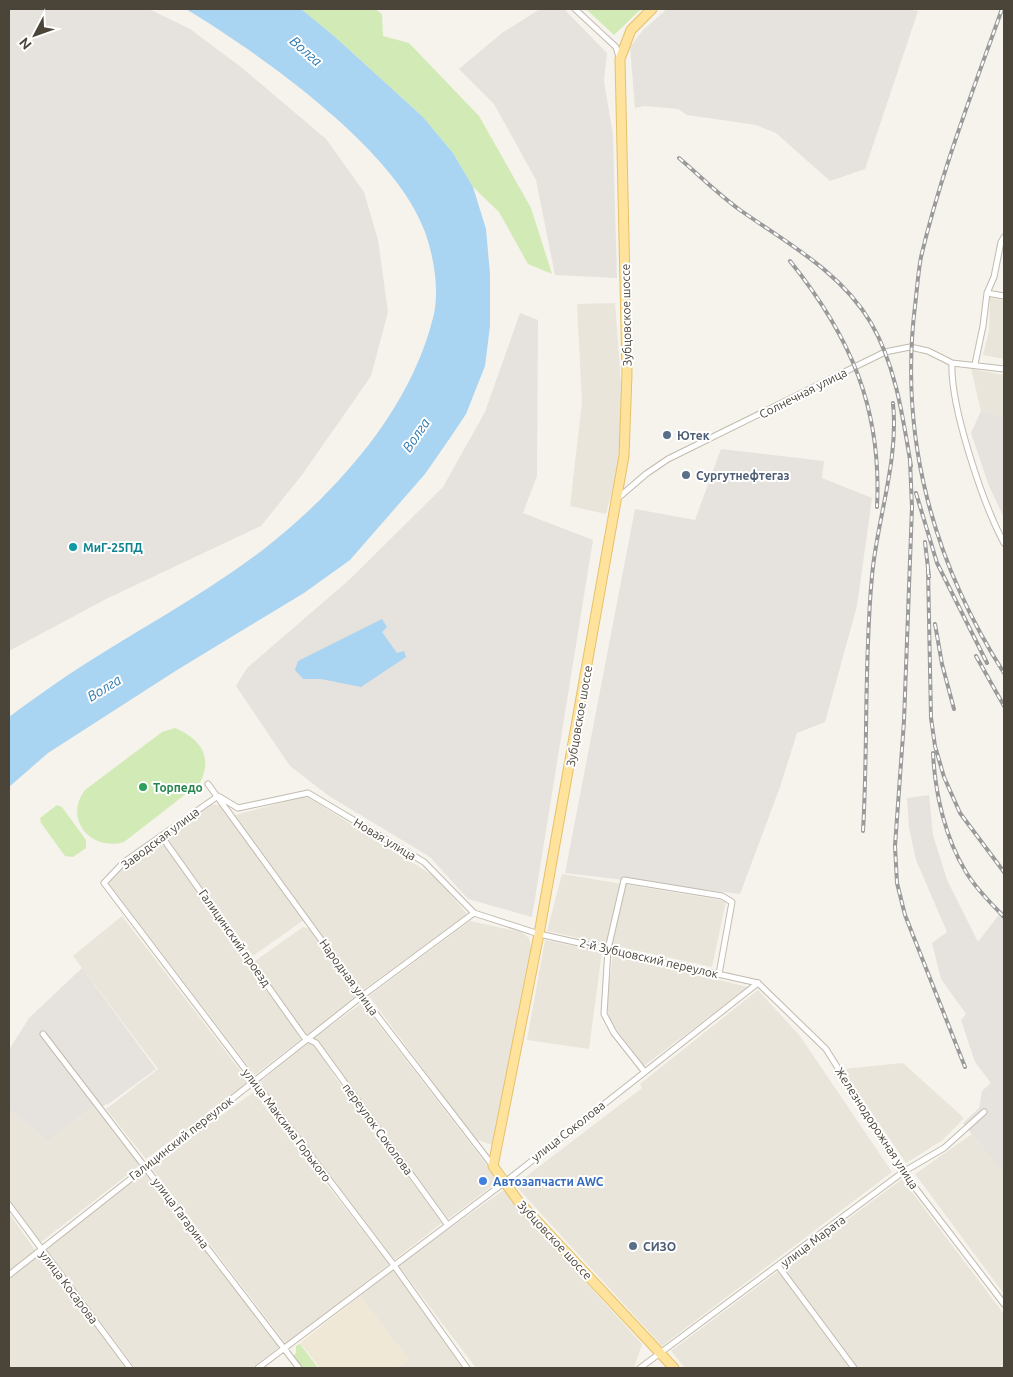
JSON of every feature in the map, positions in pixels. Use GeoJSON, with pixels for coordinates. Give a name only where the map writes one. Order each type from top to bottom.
{"type":"FeatureCollection","features":[{"type":"Feature","properties":{"kind":"main road"},"geometry":{"type":"LineString","coordinates":[[620,59],[631,30],[652,9]]}},
{"type":"Feature","properties":{"kind":"main road","name":"Зубцовское шоссе"},"geometry":{"type":"LineString","coordinates":[[620,59],[628,374],[624,456],[539,934],[493,1166],[519,1202],[674,1368]]}},
{"type":"Feature","properties":{"kind":"street"},"geometry":{"type":"LineString","coordinates":[[575,9],[616,47],[620,59]]}},
{"type":"Feature","properties":{"kind":"street"},"geometry":{"type":"LineString","coordinates":[[975,364],[983,326],[987,293],[994,277],[1000,242],[1004,237]]}},
{"type":"Feature","properties":{"kind":"street"},"geometry":{"type":"LineString","coordinates":[[987,293],[1004,296]]}},
{"type":"Feature","properties":{"kind":"street","name":"Солнечная улица"},"geometry":{"type":"LineString","coordinates":[[618,498],[646,474],[668,459],[885,352],[910,348],[928,351],[952,363],[975,364],[1004,369]]}},
{"type":"Feature","properties":{"kind":"street"},"geometry":{"type":"LineString","coordinates":[[952,363],[953,387],[978,481],[988,510],[1004,543]]}},
{"type":"Feature","properties":{"kind":"street","name":"Народная улица"},"geometry":{"type":"LineString","coordinates":[[208,784],[362,996],[493,1166]]}},
{"type":"Feature","properties":{"kind":"street","name":"Новая улица"},"geometry":{"type":"LineString","coordinates":[[218,796],[238,808],[308,793],[424,862],[474,913],[539,934]]}},
{"type":"Feature","properties":{"kind":"street","name":"Заводская улица"},"geometry":{"type":"LineString","coordinates":[[104,883],[124,862],[218,796]]}},
{"type":"Feature","properties":{"kind":"street","name":"Галицинский проезд"},"geometry":{"type":"LineString","coordinates":[[162,837],[306,1039]]}},
{"type":"Feature","properties":{"kind":"street"},"geometry":{"type":"LineString","coordinates":[[644,1071],[614,1033],[604,1014],[608,949],[624,880],[722,896],[732,902],[719,974]]}},
{"type":"Feature","properties":{"kind":"street","name":"улица Максима Горького"},"geometry":{"type":"LineString","coordinates":[[104,883],[393,1264],[467,1368]]}},
{"type":"Feature","properties":{"kind":"street","name":"Галицинский переулок"},"geometry":{"type":"LineString","coordinates":[[9,1275],[306,1039],[474,913]]}},
{"type":"Feature","properties":{"kind":"street","name":"2-й Зубцовский переулок"},"geometry":{"type":"LineString","coordinates":[[539,934],[758,983]]}},
{"type":"Feature","properties":{"kind":"street","name":"улица Соколова"},"geometry":{"type":"LineString","coordinates":[[258,1368],[393,1264],[504,1182],[758,983]]}},
{"type":"Feature","properties":{"kind":"street","name":"Железнодорожная улица"},"geometry":{"type":"LineString","coordinates":[[758,983],[826,1049],[903,1172],[1004,1304]]}},
{"type":"Feature","properties":{"kind":"street","name":"улица Гагарина"},"geometry":{"type":"LineString","coordinates":[[43,1034],[299,1368]]}},
{"type":"Feature","properties":{"kind":"street","name":"переулок Соколова"},"geometry":{"type":"LineString","coordinates":[[306,1039],[316,1044],[447,1224]]}},
{"type":"Feature","properties":{"kind":"street","name":"улица Марата"},"geometry":{"type":"LineString","coordinates":[[640,1368],[779,1267],[903,1172],[944,1148],[984,1112]]}},
{"type":"Feature","properties":{"kind":"street","name":"улица Косарова"},"geometry":{"type":"LineString","coordinates":[[9,1205],[130,1368]]}},
{"type":"Feature","properties":{"kind":"street"},"geometry":{"type":"LineString","coordinates":[[779,1267],[854,1368]]}},
{"type":"Feature","properties":{"kind":"shaded area"},"geometry":{"type":"Polygon","coordinates":[[[9,9],[149,9],[190,29],[241,67],[326,139],[364,192],[378,240],[388,312],[371,376],[302,475],[261,526],[106,599],[9,651],[9,9]]]}},
{"type":"Feature","properties":{"kind":"shaded area"},"geometry":{"type":"Polygon","coordinates":[[[540,9],[564,9],[607,53],[604,81],[613,135],[617,278],[555,275],[536,180],[494,104],[459,69],[502,33],[540,9]]]}},
{"type":"Feature","properties":{"kind":"shaded area"},"geometry":{"type":"Polygon","coordinates":[[[667,9],[905,9],[918,11],[865,169],[830,181],[776,133],[756,125],[687,115],[678,109],[644,106],[635,108],[630,47],[643,30],[667,9]]]}},
{"type":"Feature","properties":{"kind":"shaded area"},"geometry":{"type":"Polygon","coordinates":[[[990,298],[1004,300],[1004,359],[983,355],[989,331],[990,298]]]}},
{"type":"Feature","properties":{"kind":"shaded area"},"geometry":{"type":"Polygon","coordinates":[[[615,303],[623,410],[616,477],[606,514],[570,506],[582,402],[577,304],[615,303]]]}},
{"type":"Feature","properties":{"kind":"shaded area"},"geometry":{"type":"Polygon","coordinates":[[[520,313],[538,320],[537,476],[523,513],[593,540],[532,917],[468,899],[430,857],[329,796],[290,766],[236,686],[247,668],[349,580],[443,487],[485,412],[520,313]]]}},
{"type":"Feature","properties":{"kind":"shaded area"},"geometry":{"type":"Polygon","coordinates":[[[971,369],[1004,375],[1004,417],[981,411],[971,369]]]}},
{"type":"Feature","properties":{"kind":"shaded area"},"geometry":{"type":"Polygon","coordinates":[[[981,411],[1004,417],[1004,518],[989,486],[971,433],[981,411]]]}},
{"type":"Feature","properties":{"kind":"shaded area"},"geometry":{"type":"Polygon","coordinates":[[[721,449],[824,461],[822,478],[872,498],[857,606],[825,722],[797,733],[780,787],[740,894],[565,873],[635,509],[695,520],[721,449]]]}},
{"type":"Feature","properties":{"kind":"shaded area"},"geometry":{"type":"Polygon","coordinates":[[[929,795],[933,835],[947,880],[978,942],[1004,908],[1004,1174],[963,1123],[979,1108],[982,1091],[991,1083],[975,1062],[961,1020],[966,1014],[941,979],[932,943],[947,932],[916,860],[909,828],[907,798],[929,795]]]}},
{"type":"Feature","properties":{"kind":"shaded area"},"geometry":{"type":"Polygon","coordinates":[[[306,796],[437,878],[467,914],[362,991],[235,815],[306,796]]]}},
{"type":"Feature","properties":{"kind":"shaded area"},"geometry":{"type":"Polygon","coordinates":[[[209,804],[221,805],[305,919],[253,956],[165,837],[209,804]]]}},
{"type":"Feature","properties":{"kind":"shaded area"},"geometry":{"type":"Polygon","coordinates":[[[163,842],[248,959],[301,1039],[255,1075],[108,883],[127,863],[163,842]]]}},
{"type":"Feature","properties":{"kind":"shaded area"},"geometry":{"type":"Polygon","coordinates":[[[562,874],[726,901],[712,967],[547,931],[562,874]]]}},
{"type":"Feature","properties":{"kind":"shaded area"},"geometry":{"type":"Polygon","coordinates":[[[122,916],[249,1082],[146,1159],[106,1109],[158,1069],[73,956],[122,916]]]}},
{"type":"Feature","properties":{"kind":"shaded area"},"geometry":{"type":"Polygon","coordinates":[[[470,921],[521,932],[529,938],[532,951],[495,1146],[475,1139],[369,996],[470,921]]]}},
{"type":"Feature","properties":{"kind":"shaded area"},"geometry":{"type":"Polygon","coordinates":[[[303,927],[310,929],[359,995],[306,1036],[255,961],[303,927]]]}},
{"type":"Feature","properties":{"kind":"shaded area"},"geometry":{"type":"Polygon","coordinates":[[[545,940],[602,952],[589,1049],[527,1040],[545,940]]]}},
{"type":"Feature","properties":{"kind":"shaded area"},"geometry":{"type":"Polygon","coordinates":[[[613,954],[748,987],[644,1066],[611,1022],[606,1007],[613,954]]]}},
{"type":"Feature","properties":{"kind":"shaded area"},"geometry":{"type":"Polygon","coordinates":[[[82,968],[156,1069],[107,1105],[102,1107],[98,1103],[47,1142],[34,1128],[9,1110],[9,1050],[29,1018],[82,968]]]}},
{"type":"Feature","properties":{"kind":"shaded area"},"geometry":{"type":"Polygon","coordinates":[[[758,990],[800,1036],[892,1172],[662,1346],[515,1185],[642,1088],[640,1084],[758,990]]]}},
{"type":"Feature","properties":{"kind":"shaded area"},"geometry":{"type":"Polygon","coordinates":[[[362,1003],[499,1181],[448,1219],[314,1038],[362,1003]]]}},
{"type":"Feature","properties":{"kind":"shaded area"},"geometry":{"type":"Polygon","coordinates":[[[308,1043],[315,1045],[335,1077],[442,1223],[394,1260],[264,1089],[261,1081],[308,1043]]]}},
{"type":"Feature","properties":{"kind":"shaded area"},"geometry":{"type":"Polygon","coordinates":[[[903,1063],[964,1118],[943,1140],[906,1163],[842,1069],[903,1063]]]}},
{"type":"Feature","properties":{"kind":"shaded area"},"geometry":{"type":"Polygon","coordinates":[[[254,1092],[389,1264],[286,1344],[150,1166],[254,1092]]]}},
{"type":"Feature","properties":{"kind":"shaded area"},"geometry":{"type":"Polygon","coordinates":[[[94,1106],[140,1165],[40,1243],[9,1200],[9,1110],[34,1128],[47,1142],[94,1106]]]}},
{"type":"Feature","properties":{"kind":"shaded area"},"geometry":{"type":"Polygon","coordinates":[[[972,1134],[1004,1174],[1004,1294],[915,1174],[972,1134]]]}},
{"type":"Feature","properties":{"kind":"shaded area"},"geometry":{"type":"Polygon","coordinates":[[[144,1170],[279,1347],[252,1368],[135,1368],[45,1249],[144,1170]]]}},
{"type":"Feature","properties":{"kind":"shaded area"},"geometry":{"type":"Polygon","coordinates":[[[902,1179],[1004,1314],[1004,1368],[685,1368],[671,1351],[902,1179]]]}},
{"type":"Feature","properties":{"kind":"shaded area"},"geometry":{"type":"Polygon","coordinates":[[[505,1189],[515,1205],[642,1344],[634,1368],[476,1368],[398,1265],[505,1189]]]}},
{"type":"Feature","properties":{"kind":"shaded area"},"geometry":{"type":"Polygon","coordinates":[[[9,1213],[35,1250],[9,1271],[9,1213]]]}},
{"type":"Feature","properties":{"kind":"shaded area"},"geometry":{"type":"Polygon","coordinates":[[[41,1253],[127,1368],[9,1368],[9,1279],[41,1253]]]}},
{"type":"Feature","properties":{"kind":"shaded area"},"geometry":{"type":"Polygon","coordinates":[[[393,1270],[465,1368],[398,1368],[409,1360],[360,1296],[393,1270]]]}},
{"type":"Feature","properties":{"kind":"shaded area"},"geometry":{"type":"Polygon","coordinates":[[[360,1296],[409,1360],[398,1368],[320,1368],[300,1343],[360,1296]]]}},
{"type":"Feature","properties":{"kind":"green space"},"geometry":{"type":"Polygon","coordinates":[[[301,9],[375,9],[382,14],[383,36],[409,43],[479,116],[531,208],[552,274],[528,264],[499,212],[473,187],[453,153],[423,117],[334,36],[301,9]]]}},
{"type":"Feature","properties":{"kind":"green space"},"geometry":{"type":"Polygon","coordinates":[[[586,9],[641,9],[614,35],[586,9]]]}},
{"type":"Feature","properties":{"kind":"green space","name":"Торпедо"},"geometry":{"type":"Polygon","coordinates":[[[175,728],[192,738],[202,750],[205,757],[205,765],[200,783],[124,842],[112,844],[91,838],[79,822],[77,812],[79,801],[85,790],[162,732],[175,728]]]}},
{"type":"Feature","properties":{"kind":"green space"},"geometry":{"type":"Polygon","coordinates":[[[57,805],[62,807],[86,840],[86,848],[73,857],[65,856],[41,823],[40,818],[57,805]]]}},
{"type":"Feature","properties":{"kind":"green space"},"geometry":{"type":"Polygon","coordinates":[[[300,1344],[318,1368],[301,1368],[292,1358],[296,1353],[296,1346],[300,1344]]]}},
{"type":"Feature","properties":{"kind":"water","name":"Волга"},"geometry":{"type":"Polygon","coordinates":[[[186,9],[301,9],[334,36],[423,117],[453,153],[473,187],[486,229],[490,274],[490,326],[485,366],[466,414],[425,474],[350,560],[304,593],[177,670],[48,753],[9,787],[9,717],[71,673],[193,598],[241,566],[292,526],[344,475],[389,416],[407,385],[422,352],[433,318],[436,297],[435,275],[425,232],[409,200],[386,168],[322,106],[286,77],[186,9]]]}},
{"type":"Feature","properties":{"kind":"water"},"geometry":{"type":"Polygon","coordinates":[[[382,619],[387,627],[382,632],[397,653],[404,651],[406,657],[361,687],[321,679],[303,679],[295,670],[298,661],[382,619]]]}},
{"type":"Feature","properties":{"kind":"railway"},"geometry":{"type":"LineString","coordinates":[[1002,9],[958,132],[929,225],[919,269],[911,355],[912,403],[917,450],[927,497],[940,543],[979,631],[1004,673]]}},
{"type":"Feature","properties":{"kind":"railway"},"geometry":{"type":"LineString","coordinates":[[679,158],[732,204],[812,260],[844,288],[859,305],[880,340],[893,374],[911,466]]}},
{"type":"Feature","properties":{"kind":"railway"},"geometry":{"type":"LineString","coordinates":[[790,261],[830,318],[846,346],[858,376],[868,406],[874,438],[877,471],[877,507]]}},
{"type":"Feature","properties":{"kind":"railway"},"geometry":{"type":"LineString","coordinates":[[863,831],[867,672],[872,576],[893,446],[893,403]]}},
{"type":"Feature","properties":{"kind":"railway"},"geometry":{"type":"LineString","coordinates":[[910,461],[912,507],[904,721],[895,846],[897,883],[905,915],[965,1067]]}},
{"type":"Feature","properties":{"kind":"railway"},"geometry":{"type":"LineString","coordinates":[[916,493],[937,563],[987,663]]}},
{"type":"Feature","properties":{"kind":"railway"},"geometry":{"type":"LineString","coordinates":[[925,542],[929,577]]}},
{"type":"Feature","properties":{"kind":"railway"},"geometry":{"type":"LineString","coordinates":[[928,569],[931,718],[935,746],[944,777],[960,813],[1004,872]]}},
{"type":"Feature","properties":{"kind":"railway"},"geometry":{"type":"LineString","coordinates":[[935,624],[942,664],[954,709]]}},
{"type":"Feature","properties":{"kind":"railway"},"geometry":{"type":"LineString","coordinates":[[976,656],[1004,706]]}},
{"type":"Feature","properties":{"kind":"railway"},"geometry":{"type":"LineString","coordinates":[[933,753],[942,815],[952,845],[970,878],[1004,917]]}},
{"type":"Feature","properties":{"kind":"place","name":"Ютек"},"geometry":{"type":"Point","coordinates":[667,435]}},
{"type":"Feature","properties":{"kind":"place","name":"Сургутнефтегаз"},"geometry":{"type":"Point","coordinates":[686,475]}},
{"type":"Feature","properties":{"kind":"place","name":"МиГ-25ПД"},"geometry":{"type":"Point","coordinates":[73,547]}},
{"type":"Feature","properties":{"kind":"place","name":"Торпедо"},"geometry":{"type":"Point","coordinates":[143,787]}},
{"type":"Feature","properties":{"kind":"place","name":"Автозапчасти AWC"},"geometry":{"type":"Point","coordinates":[483,1181]}},
{"type":"Feature","properties":{"kind":"place","name":"СИЗО"},"geometry":{"type":"Point","coordinates":[633,1246]}}]}
